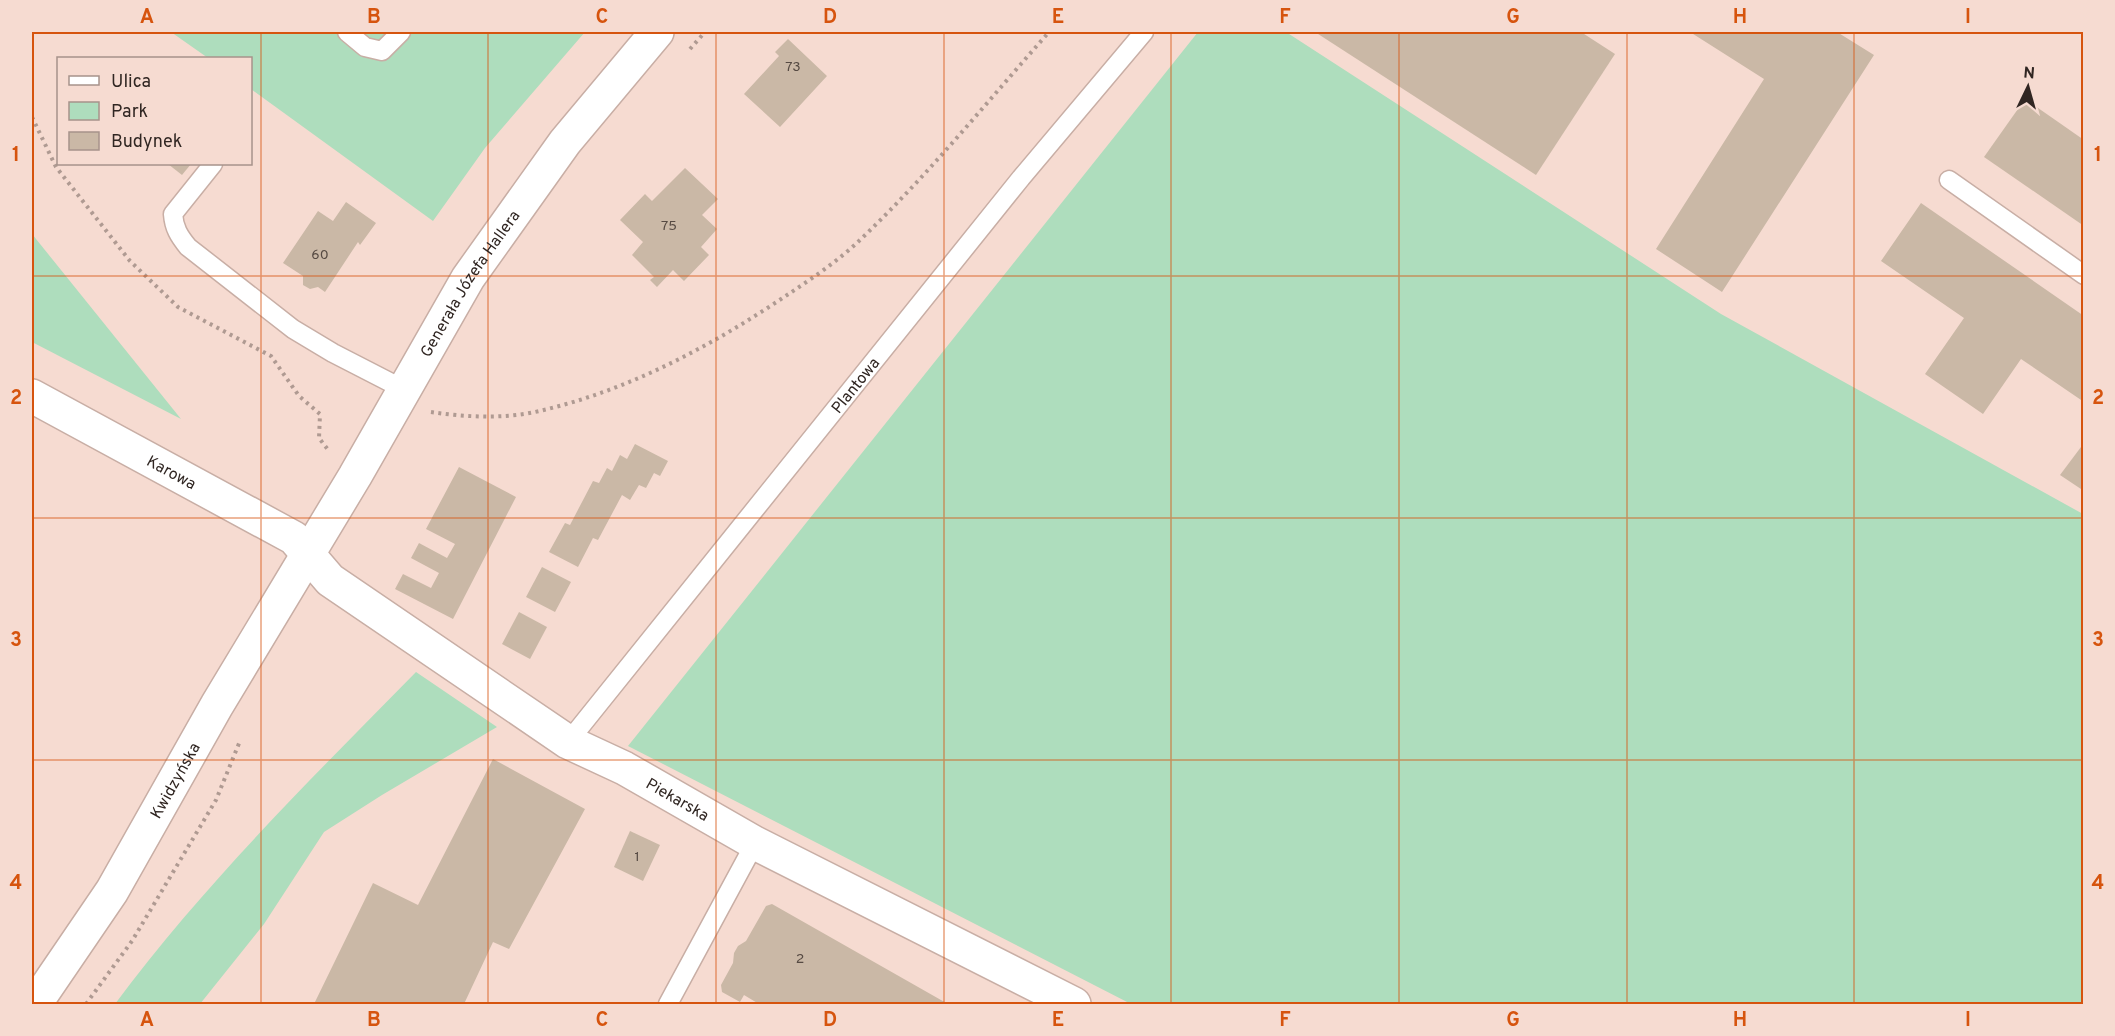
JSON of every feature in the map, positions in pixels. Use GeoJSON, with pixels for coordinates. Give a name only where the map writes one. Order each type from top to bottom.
{"type":"FeatureCollection","features":[{"type":"Feature","properties":{"kind":"street","name":"Generała Józefa Hallera"},"geometry":{"type":"LineString","coordinates":[[307,553],[355,476],[416,401],[468,278],[565,142],[657,32]]}},
{"type":"Feature","properties":{"kind":"street","name":"Karowa"},"geometry":{"type":"LineString","coordinates":[[32,396],[294,538],[307,553]]}},
{"type":"Feature","properties":{"kind":"street","name":"Piekarska"},"geometry":{"type":"LineString","coordinates":[[307,553],[330,580],[568,742],[624,768],[755,843],[1074,1005]]}},
{"type":"Feature","properties":{"kind":"street","name":"Kwidzyńska"},"geometry":{"type":"LineString","coordinates":[[35,1005],[112,891],[217,705],[307,553]]}},
{"type":"Feature","properties":{"kind":"lane"},"geometry":{"type":"LineString","coordinates":[[347,32],[365,47],[382,51],[401,32]]}},
{"type":"Feature","properties":{"kind":"lane","name":"Plantowa"},"geometry":{"type":"LineString","coordinates":[[568,742],[1013,188],[1144,32]]}},
{"type":"Feature","properties":{"kind":"lane"},"geometry":{"type":"LineString","coordinates":[[212,165],[173,214],[174,225],[183,241],[293,329],[416,401]]}},
{"type":"Feature","properties":{"kind":"lane"},"geometry":{"type":"LineString","coordinates":[[1949,180],[2084,275]]}},
{"type":"Feature","properties":{"kind":"lane"},"geometry":{"type":"LineString","coordinates":[[670,1004],[755,843]]}},
{"type":"Feature","properties":{"kind":"path"},"geometry":{"type":"LineString","coordinates":[[416,401],[452,415],[490,416],[533,412],[580,400],[627,384],[751,319],[808,281],[859,241],[932,166],[1049,32]]}},
{"type":"Feature","properties":{"kind":"path"},"geometry":{"type":"LineString","coordinates":[[32,117],[56,167],[130,261],[178,307],[271,356]]}},
{"type":"Feature","properties":{"kind":"path"},"geometry":{"type":"LineString","coordinates":[[86,1005],[132,941],[216,800],[241,740]]}},
{"type":"Feature","properties":{"kind":"green space"},"geometry":{"type":"Polygon","coordinates":[[[171,32],[585,32],[485,148],[433,221],[252,90],[252,57],[207,57],[171,32]]]}},
{"type":"Feature","properties":{"kind":"green space"},"geometry":{"type":"Polygon","coordinates":[[[1198,32],[1286,32],[1721,314],[2083,514],[2083,1004],[1131,1004],[628,746],[1198,32]]]}},
{"type":"Feature","properties":{"kind":"green space"},"geometry":{"type":"Polygon","coordinates":[[[32,234],[181,419],[32,342],[32,234]]]}},
{"type":"Feature","properties":{"kind":"green space"},"geometry":{"type":"Polygon","coordinates":[[[416,672],[497,727],[324,832],[264,924],[200,1004],[115,1004],[222,874],[298,792],[416,672]]]}},
{"type":"Feature","properties":{"kind":"building"},"geometry":{"type":"Polygon","coordinates":[[[1315,32],[1581,32],[1615,54],[1536,175],[1315,32]]]}},
{"type":"Feature","properties":{"kind":"building"},"geometry":{"type":"Polygon","coordinates":[[[1690,32],[1837,32],[1874,55],[1722,292],[1656,249],[1764,79],[1690,32]]]}},
{"type":"Feature","properties":{"kind":"building"},"geometry":{"type":"Polygon","coordinates":[[[788,39],[827,76],[780,127],[744,94],[779,56],[775,52],[788,39]]]}},
{"type":"Feature","properties":{"kind":"building"},"geometry":{"type":"Polygon","coordinates":[[[2025,99],[2084,140],[2084,226],[1984,157],[2025,99]]]}},
{"type":"Feature","properties":{"kind":"building"},"geometry":{"type":"Polygon","coordinates":[[[169,165],[190,165],[182,175],[169,165]]]}},
{"type":"Feature","properties":{"kind":"building"},"geometry":{"type":"Polygon","coordinates":[[[685,168],[718,199],[702,215],[717,229],[701,247],[709,255],[684,281],[673,270],[657,287],[650,280],[654,277],[632,255],[643,242],[620,220],[645,194],[652,201],[685,168]]]}},
{"type":"Feature","properties":{"kind":"building"},"geometry":{"type":"Polygon","coordinates":[[[346,202],[376,223],[360,245],[358,242],[325,292],[318,287],[310,289],[303,285],[303,276],[283,263],[318,211],[333,221],[346,202]]]}},
{"type":"Feature","properties":{"kind":"building"},"geometry":{"type":"Polygon","coordinates":[[[1921,203],[2084,316],[2084,402],[2021,359],[1983,414],[1925,374],[1964,318],[1881,261],[1921,203]]]}},
{"type":"Feature","properties":{"kind":"building"},"geometry":{"type":"Polygon","coordinates":[[[2084,443],[2084,491],[2060,475],[2084,443]]]}},
{"type":"Feature","properties":{"kind":"building"},"geometry":{"type":"Polygon","coordinates":[[[635,444],[668,461],[660,476],[654,473],[646,488],[639,485],[630,500],[622,495],[598,540],[593,538],[578,567],[549,552],[565,523],[570,525],[593,481],[599,483],[607,468],[612,471],[620,455],[627,459],[635,444]]]}},
{"type":"Feature","properties":{"kind":"building"},"geometry":{"type":"Polygon","coordinates":[[[459,467],[516,497],[453,619],[395,589],[403,574],[431,588],[439,573],[411,558],[419,543],[447,558],[455,544],[426,529],[459,467]]]}},
{"type":"Feature","properties":{"kind":"building"},"geometry":{"type":"Polygon","coordinates":[[[542,567],[571,582],[555,612],[526,597],[542,567]]]}},
{"type":"Feature","properties":{"kind":"building"},"geometry":{"type":"Polygon","coordinates":[[[519,612],[547,627],[530,659],[502,644],[519,612]]]}},
{"type":"Feature","properties":{"kind":"building"},"geometry":{"type":"Polygon","coordinates":[[[493,759],[585,809],[509,949],[493,942],[464,1004],[314,1004],[373,883],[418,905],[493,759]]]}},
{"type":"Feature","properties":{"kind":"building"},"geometry":{"type":"Polygon","coordinates":[[[630,831],[660,845],[643,881],[614,867],[630,831]]]}},
{"type":"Feature","properties":{"kind":"building"},"geometry":{"type":"Polygon","coordinates":[[[772,904],[948,1004],[759,1004],[744,995],[740,1002],[722,992],[721,985],[733,963],[734,953],[738,946],[746,941],[766,906],[772,904]]]}}]}
